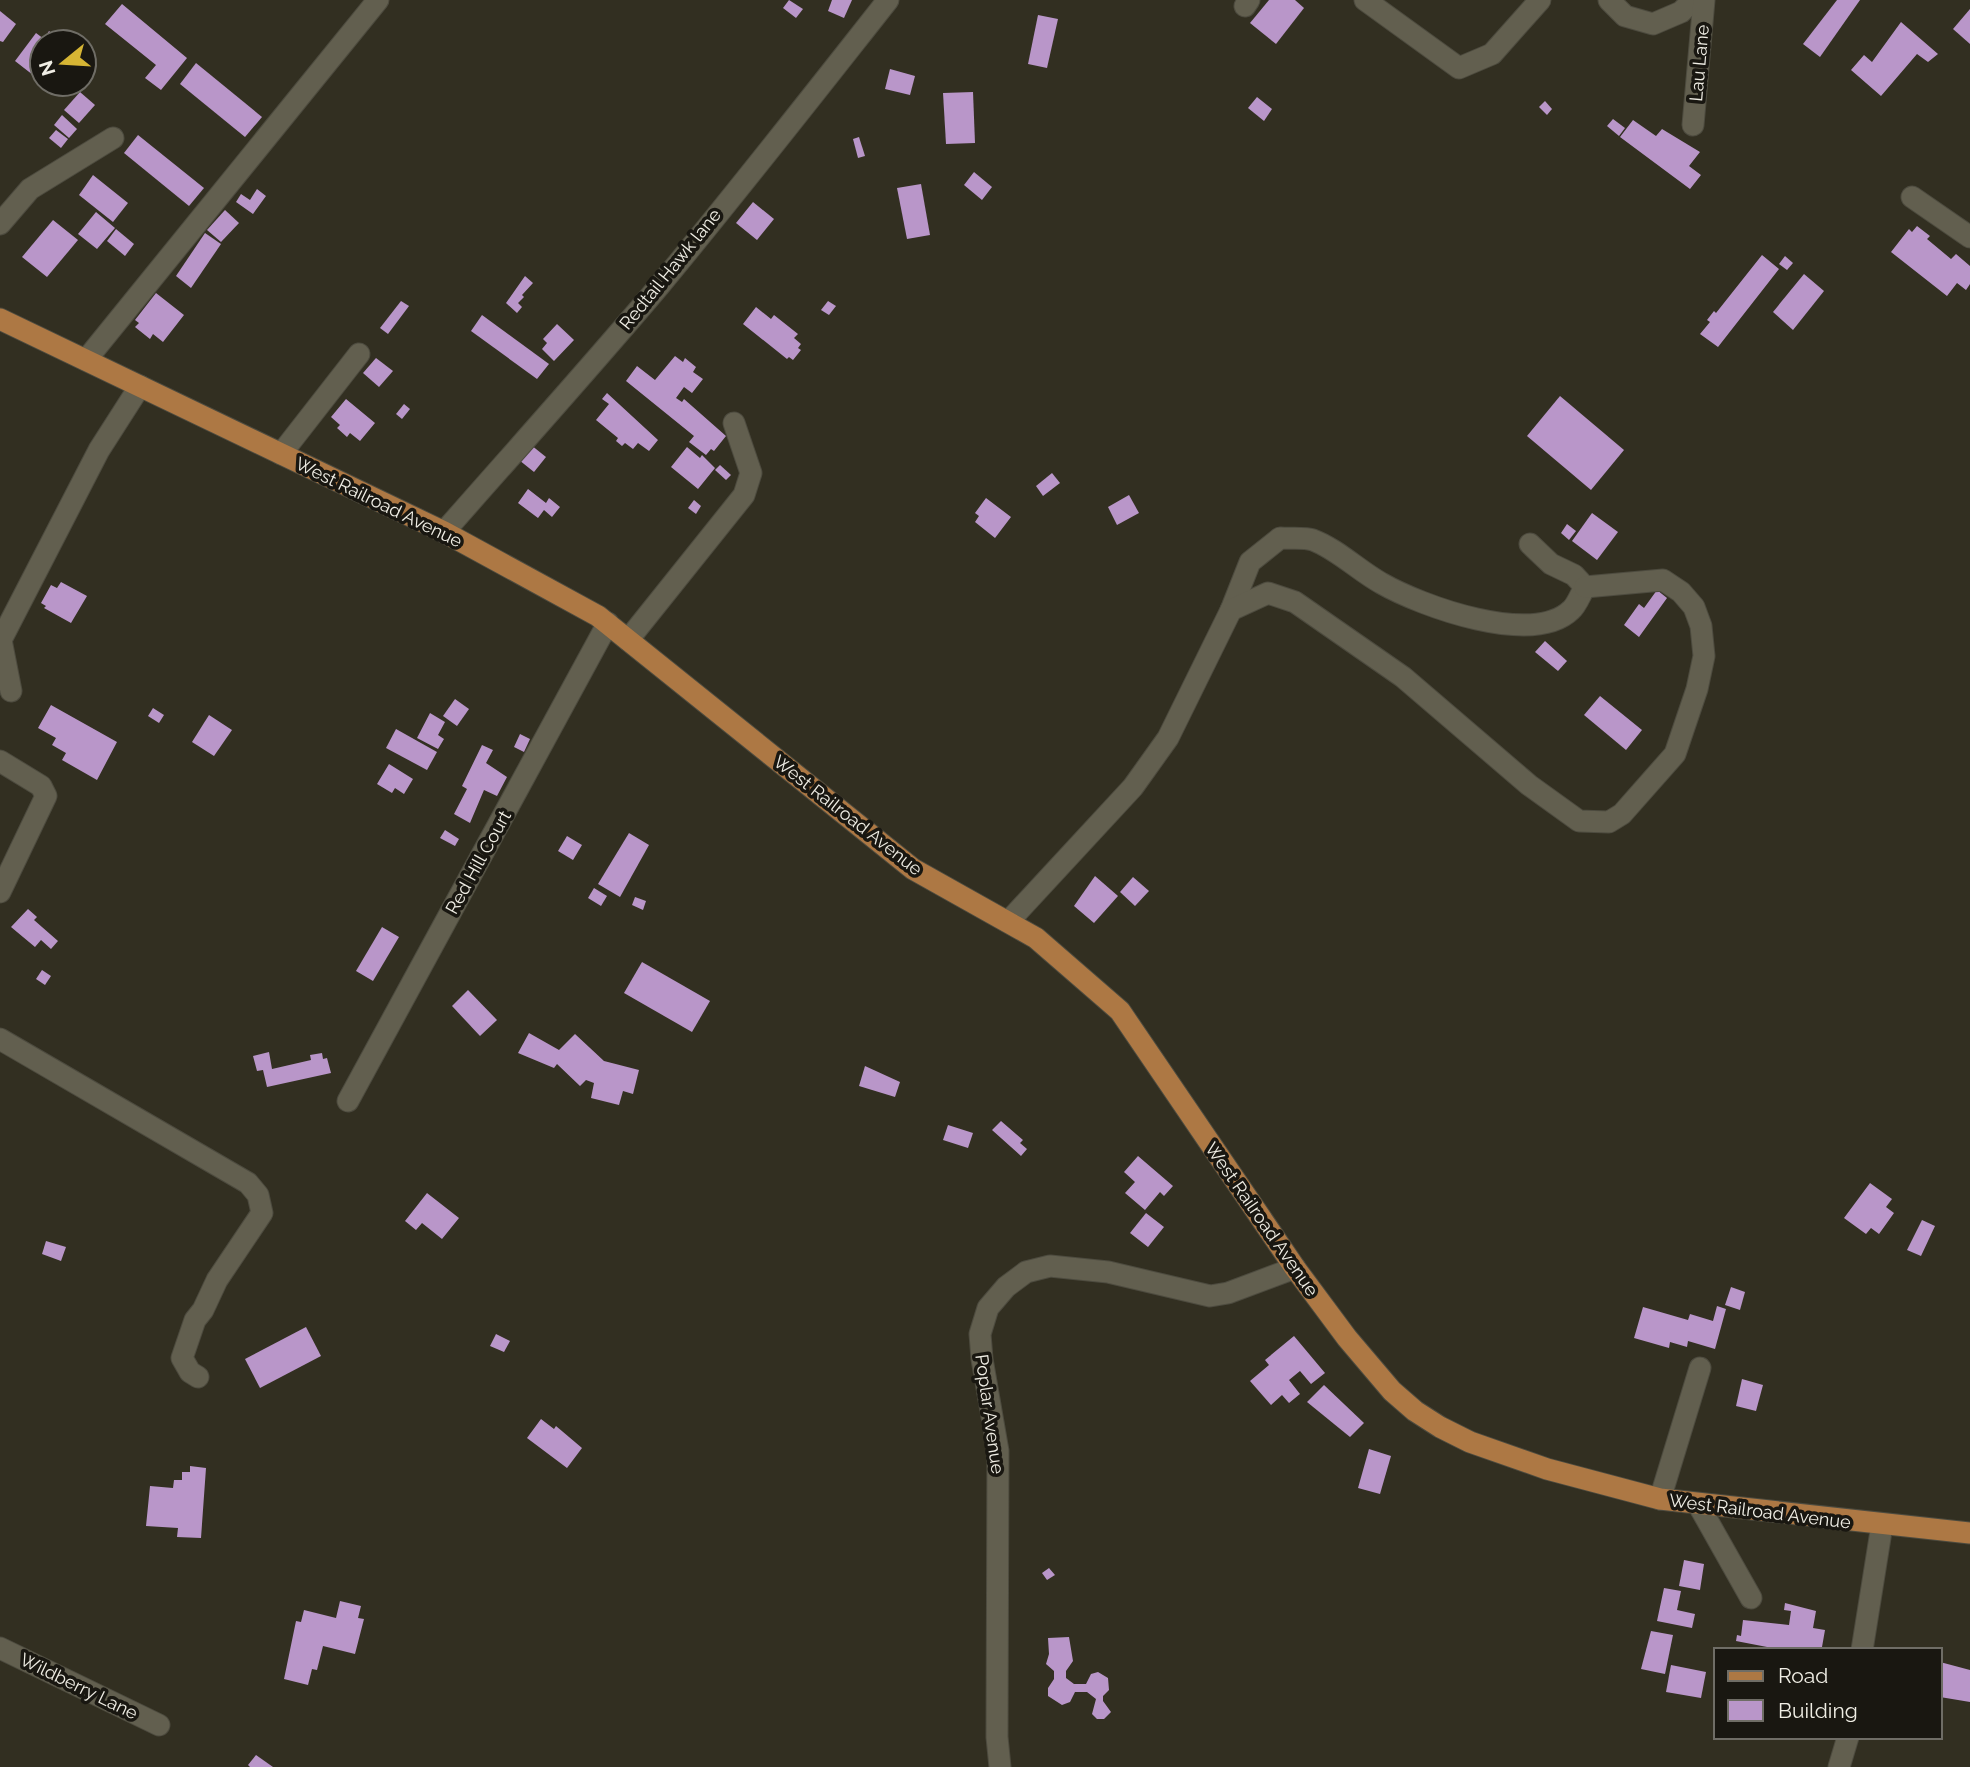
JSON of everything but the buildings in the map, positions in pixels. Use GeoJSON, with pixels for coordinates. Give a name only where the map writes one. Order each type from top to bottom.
{"type":"FeatureCollection","features":[{"type":"Feature","properties":{"kind":"main road","name":"West Railroad Avenue"},"geometry":{"type":"LineString","coordinates":[[0,319],[444,532],[608,623],[913,869],[1037,938],[1120,1011],[1294,1268],[1370,1368],[1415,1411],[1470,1442],[1547,1469],[1660,1499],[1882,1525],[1970,1532]]}},
{"type":"Feature","properties":{"kind":"street"},"geometry":{"type":"LineString","coordinates":[[86,360],[378,0]]}},
{"type":"Feature","properties":{"kind":"street","name":"Redtail Hawk lane"},"geometry":{"type":"LineString","coordinates":[[444,532],[661,284],[764,154],[816,95],[888,0]]}},
{"type":"Feature","properties":{"kind":"street"},"geometry":{"type":"LineString","coordinates":[[1365,0],[1459,68],[1492,54],[1540,0]]}},
{"type":"Feature","properties":{"kind":"street"},"geometry":{"type":"LineString","coordinates":[[1609,0],[1625,16],[1653,24],[1681,12],[1693,0]]}},
{"type":"Feature","properties":{"kind":"street","name":"Lau Lane"},"geometry":{"type":"LineString","coordinates":[[1693,125],[1704,0]]}},
{"type":"Feature","properties":{"kind":"street"},"geometry":{"type":"LineString","coordinates":[[0,224],[30,189],[113,138]]}},
{"type":"Feature","properties":{"kind":"street"},"geometry":{"type":"LineString","coordinates":[[1912,197],[1970,237]]}},
{"type":"Feature","properties":{"kind":"street"},"geometry":{"type":"LineString","coordinates":[[281,454],[359,354]]}},
{"type":"Feature","properties":{"kind":"street"},"geometry":{"type":"LineString","coordinates":[[10,691],[1,640],[99,450],[140,386]]}},
{"type":"Feature","properties":{"kind":"street"},"geometry":{"type":"LineString","coordinates":[[628,640],[744,495],[751,473],[734,423]]}},
{"type":"Feature","properties":{"kind":"street"},"geometry":{"type":"LineString","coordinates":[[1009,921],[1133,787],[1168,738],[1231,610],[1250,562],[1280,538],[1312,540],[1384,585],[1486,621],[1520,626],[1546,622],[1571,610],[1585,587],[1600,583],[1663,580],[1681,592],[1694,607],[1702,626],[1704,656],[1697,688],[1675,754],[1622,814],[1609,822],[1578,821],[1529,785],[1403,677],[1295,603],[1268,593],[1231,610]]}},
{"type":"Feature","properties":{"kind":"street"},"geometry":{"type":"LineString","coordinates":[[1530,544],[1551,564],[1574,575],[1585,587]]}},
{"type":"Feature","properties":{"kind":"street","name":"Red Hill Court"},"geometry":{"type":"LineString","coordinates":[[348,1101],[608,623]]}},
{"type":"Feature","properties":{"kind":"street"},"geometry":{"type":"LineString","coordinates":[[0,892],[47,796],[41,786],[1,763]]}},
{"type":"Feature","properties":{"kind":"street"},"geometry":{"type":"LineString","coordinates":[[0,1039],[248,1184],[258,1195],[262,1213],[217,1280],[185,1343],[182,1358],[190,1372],[198,1377]]}},
{"type":"Feature","properties":{"kind":"street","name":"Poplar Avenue"},"geometry":{"type":"LineString","coordinates":[[1000,1767],[997,1737],[998,1451],[982,1359],[981,1334],[988,1308],[1006,1287],[1026,1272],[1050,1266],[1108,1272],[1210,1296],[1228,1293],[1294,1268]]}},
{"type":"Feature","properties":{"kind":"street"},"geometry":{"type":"LineString","coordinates":[[1660,1499],[1699,1367]]}},
{"type":"Feature","properties":{"kind":"street"},"geometry":{"type":"LineString","coordinates":[[1698,1504],[1751,1598]]}},
{"type":"Feature","properties":{"kind":"street"},"geometry":{"type":"LineString","coordinates":[[1862,1648],[1882,1525]]}},
{"type":"Feature","properties":{"kind":"street","name":"Wildberry Lane"},"geometry":{"type":"LineString","coordinates":[[0,1648],[159,1724]]}},
{"type":"Feature","properties":{"kind":"street"},"geometry":{"type":"LineString","coordinates":[[1839,1767],[1848,1739]]}}]}
